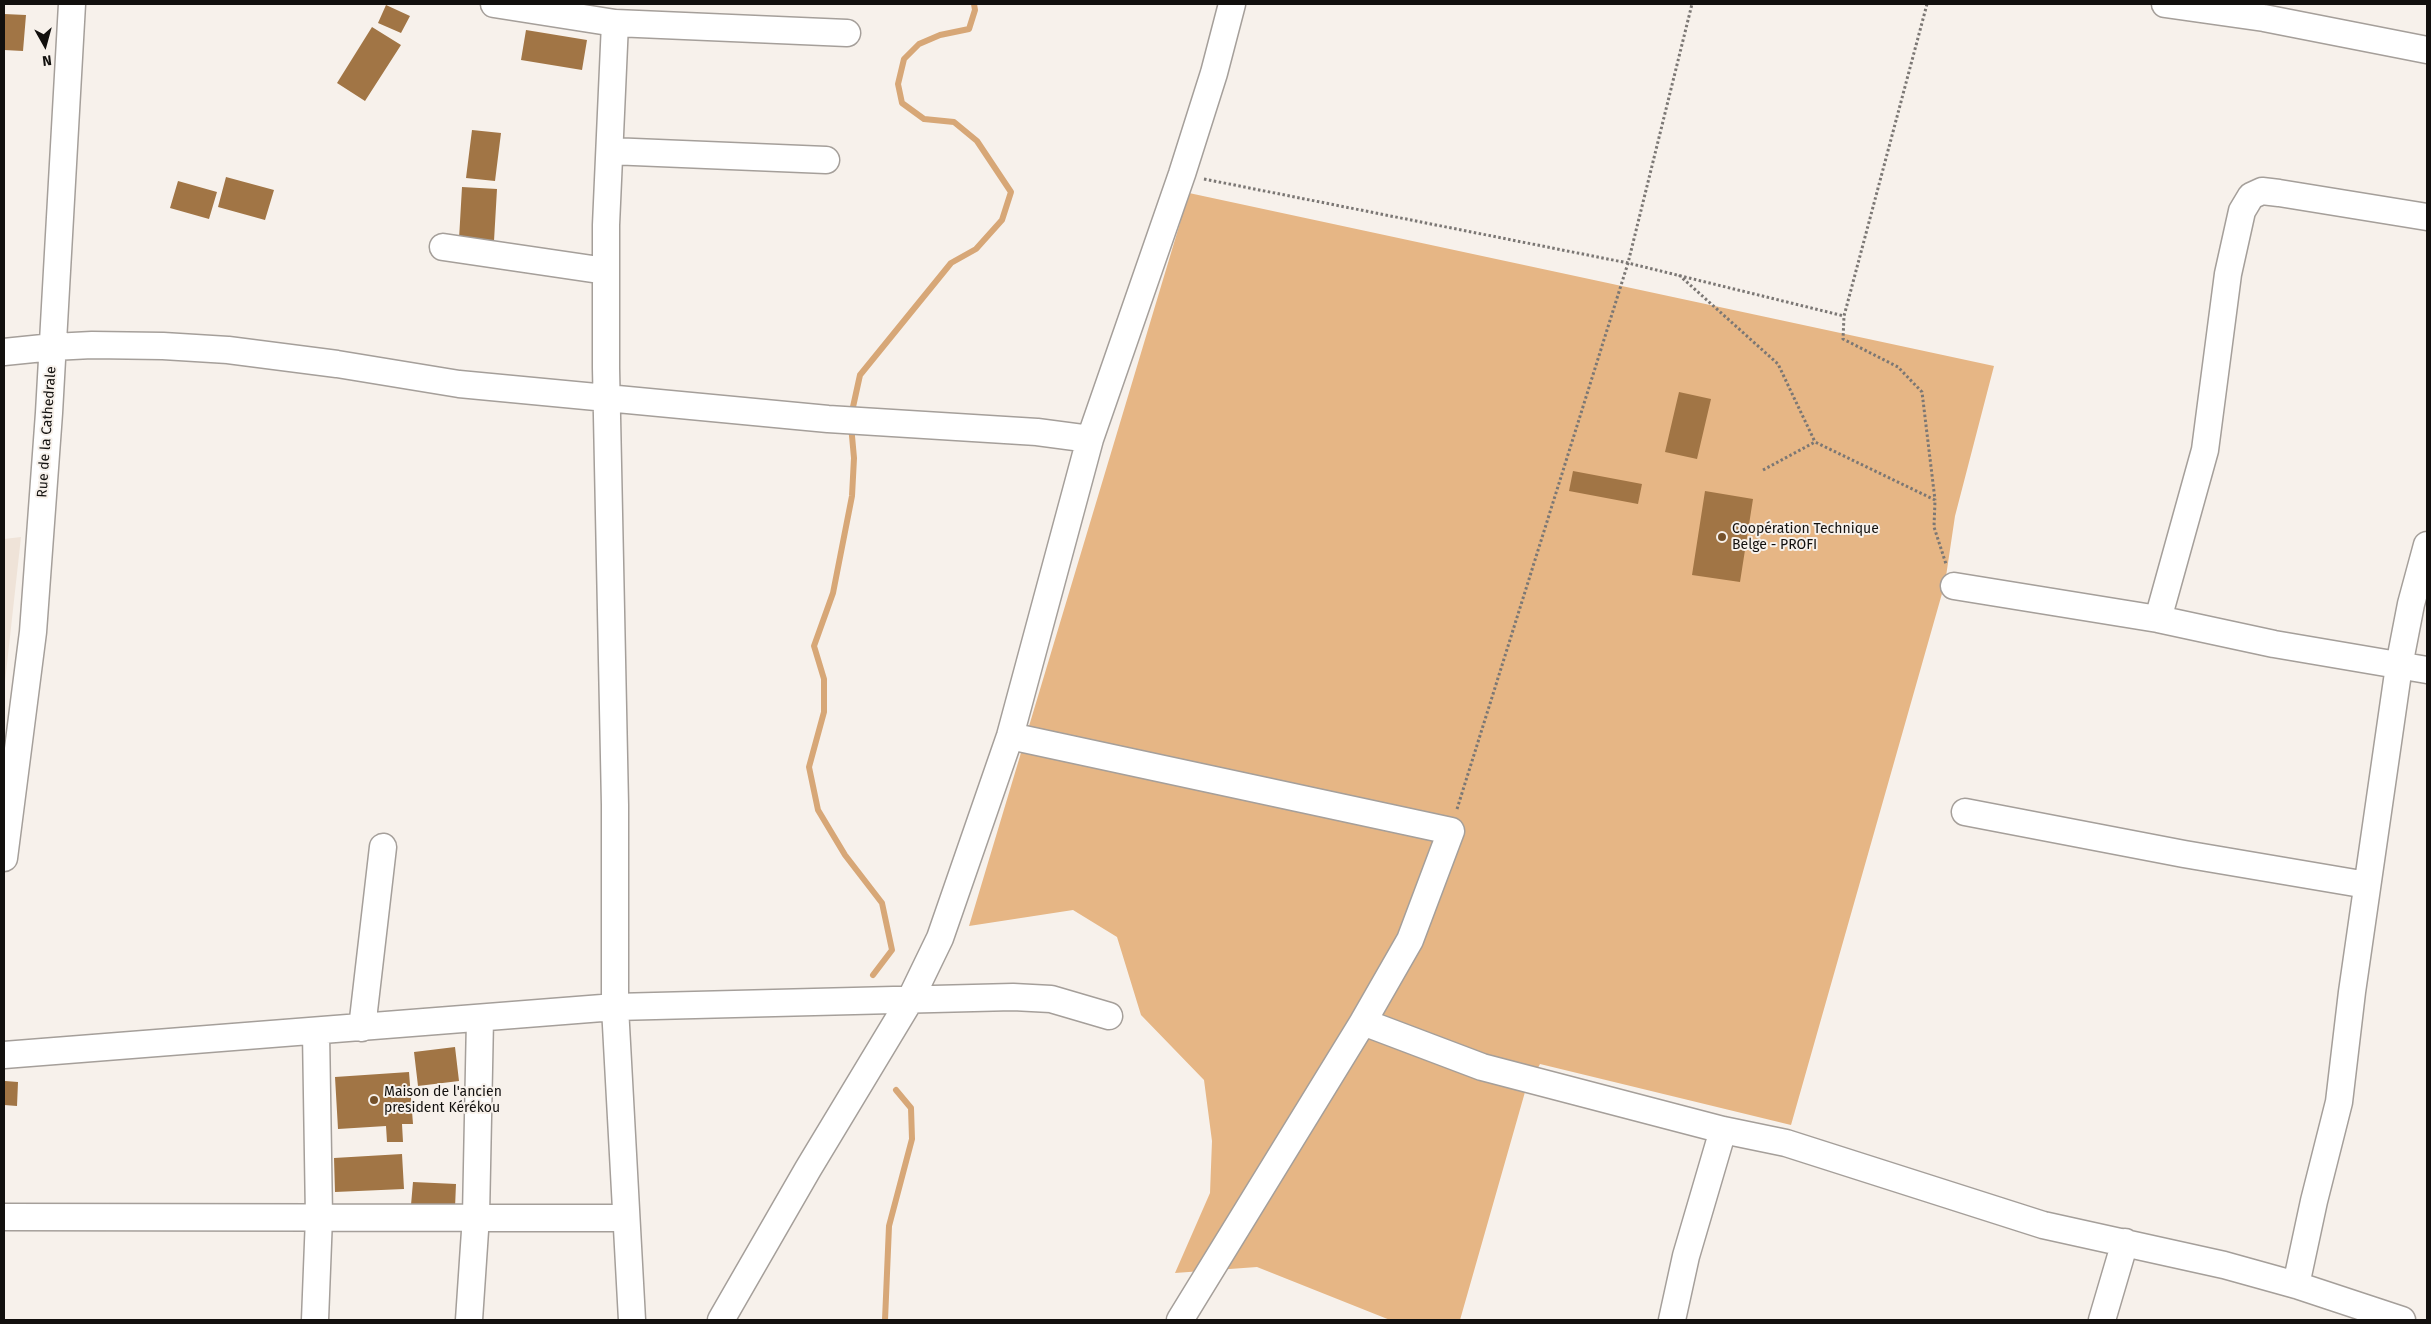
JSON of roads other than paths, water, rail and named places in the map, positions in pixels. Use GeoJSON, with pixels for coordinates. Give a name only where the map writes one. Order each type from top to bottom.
{"type":"FeatureCollection","features":[{"type":"Feature","properties":{"kind":"street","name":"Rue de la Cathedrale"},"geometry":{"type":"LineString","coordinates":[[4,858],[33,632],[53,347],[72,4]]}},
{"type":"Feature","properties":{"kind":"street"},"geometry":{"type":"LineString","coordinates":[[494,4],[615,23],[847,33]]}},
{"type":"Feature","properties":{"kind":"street"},"geometry":{"type":"LineString","coordinates":[[721,1320],[808,1169],[910,1000],[940,938],[1010,736],[1090,439],[1182,174],[1214,73],[1232,4]]}},
{"type":"Feature","properties":{"kind":"street"},"geometry":{"type":"LineString","coordinates":[[2166,4],[2264,18],[2427,50]]}},
{"type":"Feature","properties":{"kind":"street"},"geometry":{"type":"LineString","coordinates":[[615,23],[606,271],[606,397],[615,795],[615,1008],[632,1320]]}},
{"type":"Feature","properties":{"kind":"street"},"geometry":{"type":"LineString","coordinates":[[610,151],[826,160]]}},
{"type":"Feature","properties":{"kind":"street"},"geometry":{"type":"LineString","coordinates":[[2158,619],[2205,450],[2228,274],[2242,211],[2251,196],[2262,191],[2279,193],[2427,217]]}},
{"type":"Feature","properties":{"kind":"street"},"geometry":{"type":"LineString","coordinates":[[444,247],[606,271]]}},
{"type":"Feature","properties":{"kind":"street"},"geometry":{"type":"LineString","coordinates":[[4,352],[53,347],[163,346],[228,350],[336,364],[459,384],[828,419],[1036,432],[1090,439]]}},
{"type":"Feature","properties":{"kind":"street"},"geometry":{"type":"LineString","coordinates":[[2296,1285],[2314,1201],[2339,1102],[2367,885],[2399,666],[2427,545]]}},
{"type":"Feature","properties":{"kind":"street"},"geometry":{"type":"LineString","coordinates":[[1954,586],[2158,619],[2274,644],[2427,670]]}},
{"type":"Feature","properties":{"kind":"street"},"geometry":{"type":"LineString","coordinates":[[1010,736],[1451,831],[1410,940],[1363,1022],[1180,1320]]}},
{"type":"Feature","properties":{"kind":"street"},"geometry":{"type":"LineString","coordinates":[[1965,812],[2184,854],[2367,885]]}},
{"type":"Feature","properties":{"kind":"street"},"geometry":{"type":"LineString","coordinates":[[362,1028],[384,847]]}},
{"type":"Feature","properties":{"kind":"street"},"geometry":{"type":"LineString","coordinates":[[4,1055],[615,1008],[1013,997],[1051,999],[1109,1016]]}},
{"type":"Feature","properties":{"kind":"street"},"geometry":{"type":"LineString","coordinates":[[468,1320],[476,1216],[480,1019]]}},
{"type":"Feature","properties":{"kind":"street"},"geometry":{"type":"LineString","coordinates":[[1363,1022],[1482,1066],[1723,1130],[1786,1143],[2043,1225],[2224,1265],[2296,1285],[2402,1320]]}},
{"type":"Feature","properties":{"kind":"street"},"geometry":{"type":"LineString","coordinates":[[315,1320],[319,1217],[316,1032]]}},
{"type":"Feature","properties":{"kind":"street"},"geometry":{"type":"LineString","coordinates":[[1672,1320],[1686,1256],[1723,1130]]}},
{"type":"Feature","properties":{"kind":"street"},"geometry":{"type":"LineString","coordinates":[[4,1217],[476,1216],[625,1218]]}},
{"type":"Feature","properties":{"kind":"street"},"geometry":{"type":"LineString","coordinates":[[2102,1320],[2125,1242]]}},
{"type":"Feature","properties":{"kind":"waterway"},"geometry":{"type":"LineString","coordinates":[[851,416],[860,375],[951,263],[976,249],[1002,220],[1011,192],[977,141],[954,122],[924,119],[902,103],[898,84],[904,59],[919,44],[940,35],[969,29],[975,10],[974,4]]}},
{"type":"Feature","properties":{"kind":"waterway"},"geometry":{"type":"LineString","coordinates":[[851,425],[854,458],[852,496],[833,593],[814,646],[824,679],[824,712],[809,767],[818,810],[845,855],[882,903],[892,950],[873,975]]}},
{"type":"Feature","properties":{"kind":"waterway"},"geometry":{"type":"LineString","coordinates":[[885,1320],[889,1226],[912,1139],[911,1108],[896,1090]]}},
{"type":"Feature","properties":{"kind":"place","name":"Coopération Technique Belge - PROFI"},"geometry":{"type":"Point","coordinates":[1722,537]}},
{"type":"Feature","properties":{"kind":"place","name":"Maison de l'ancien president Kérékou"},"geometry":{"type":"Point","coordinates":[374,1100]}}]}
